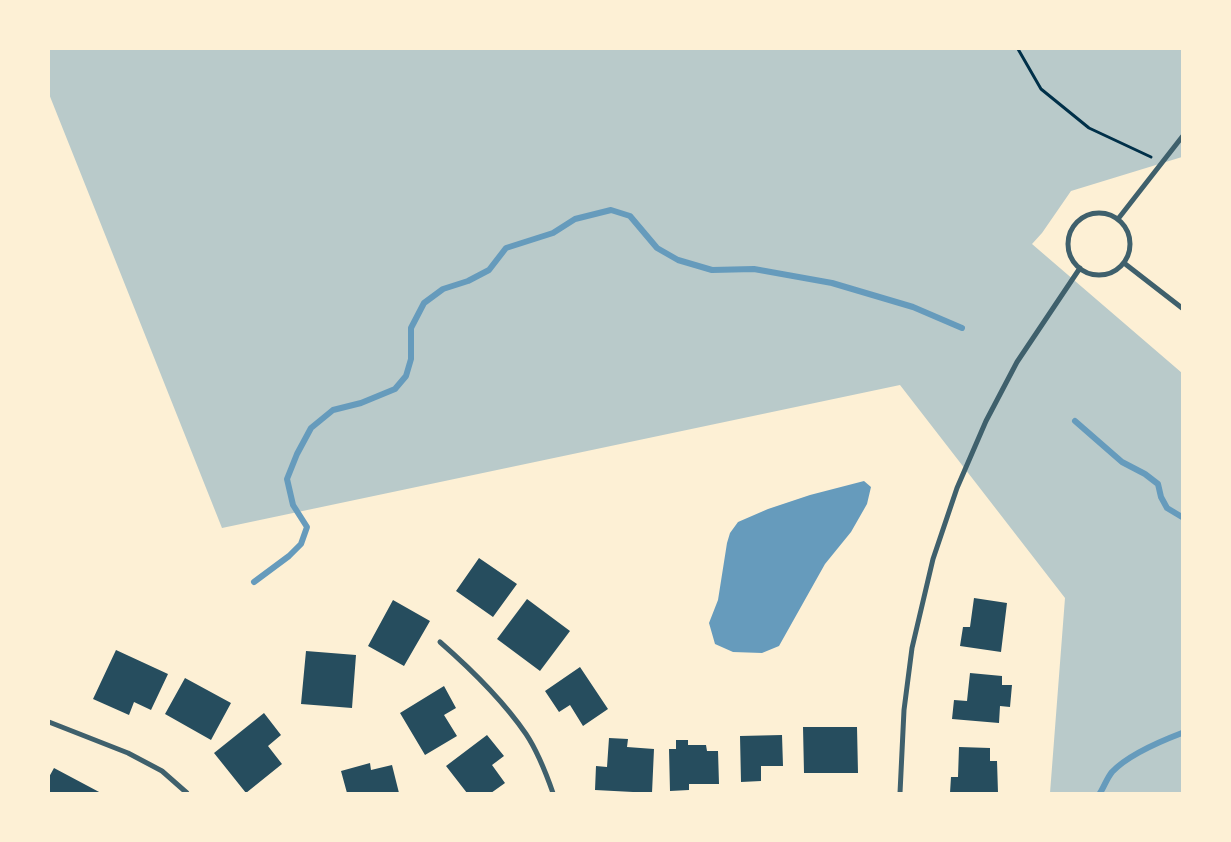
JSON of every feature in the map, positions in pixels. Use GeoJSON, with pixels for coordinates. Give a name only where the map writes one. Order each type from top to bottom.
{"type":"FeatureCollection","features":[{"type":"Feature","properties":{"kind":"street"},"geometry":{"type":"LineString","coordinates":[[1118,219],[1182,137]]}},
{"type":"Feature","properties":{"kind":"street"},"geometry":{"type":"LineString","coordinates":[[1092,213],[1106,213],[1118,219],[1126,228],[1130,242],[1129,254],[1124,263],[1112,272],[1100,275],[1080,268],[1072,259],[1069,250],[1069,238],[1074,226],[1082,218],[1092,213]]}},
{"type":"Feature","properties":{"kind":"street"},"geometry":{"type":"LineString","coordinates":[[1124,263],[1182,308]]}},
{"type":"Feature","properties":{"kind":"street"},"geometry":{"type":"LineString","coordinates":[[900,793],[904,710],[912,648],[933,559],[957,488],[986,421],[1017,362],[1080,268]]}},
{"type":"Feature","properties":{"kind":"street"},"geometry":{"type":"LineString","coordinates":[[440,642],[479,677],[527,735],[542,763],[553,793]]}},
{"type":"Feature","properties":{"kind":"street"},"geometry":{"type":"LineString","coordinates":[[49,722],[128,753],[162,771],[186,793]]}},
{"type":"Feature","properties":{"kind":"path"},"geometry":{"type":"LineString","coordinates":[[1018,49],[1041,89],[1089,128],[1139,151]]}},
{"type":"Feature","properties":{"kind":"shaded area"},"geometry":{"type":"Polygon","coordinates":[[[49,49],[1182,49],[1182,157],[1071,191],[1042,233],[1032,244],[1182,373],[1182,793],[1050,793],[1065,598],[900,385],[222,528],[49,94],[49,49]]]}},
{"type":"Feature","properties":{"kind":"water"},"geometry":{"type":"Polygon","coordinates":[[[864,481],[871,487],[867,504],[851,532],[825,564],[779,646],[762,653],[733,652],[715,644],[709,623],[718,600],[727,543],[730,533],[738,522],[768,509],[810,495],[864,481]]]}},
{"type":"Feature","properties":{"kind":"building"},"geometry":{"type":"Polygon","coordinates":[[[479,558],[517,584],[493,617],[456,591],[479,558]]]}},
{"type":"Feature","properties":{"kind":"building"},"geometry":{"type":"Polygon","coordinates":[[[974,598],[1007,603],[1001,652],[960,646],[963,627],[970,627],[974,598]]]}},
{"type":"Feature","properties":{"kind":"building"},"geometry":{"type":"Polygon","coordinates":[[[527,599],[570,631],[540,671],[497,639],[527,599]]]}},
{"type":"Feature","properties":{"kind":"building"},"geometry":{"type":"Polygon","coordinates":[[[393,600],[430,621],[404,666],[368,646],[393,600]]]}},
{"type":"Feature","properties":{"kind":"building"},"geometry":{"type":"Polygon","coordinates":[[[116,650],[168,674],[151,710],[134,702],[129,715],[93,699],[116,650]]]}},
{"type":"Feature","properties":{"kind":"building"},"geometry":{"type":"Polygon","coordinates":[[[306,651],[356,655],[352,708],[301,704],[306,651]]]}},
{"type":"Feature","properties":{"kind":"building"},"geometry":{"type":"Polygon","coordinates":[[[580,667],[608,709],[583,726],[570,705],[559,712],[545,691],[580,667]]]}},
{"type":"Feature","properties":{"kind":"building"},"geometry":{"type":"Polygon","coordinates":[[[970,673],[1002,676],[1002,685],[1012,685],[1010,707],[1000,706],[999,723],[952,719],[954,700],[967,701],[970,673]]]}},
{"type":"Feature","properties":{"kind":"building"},"geometry":{"type":"Polygon","coordinates":[[[185,678],[231,703],[211,740],[165,714],[185,678]]]}},
{"type":"Feature","properties":{"kind":"building"},"geometry":{"type":"Polygon","coordinates":[[[444,686],[456,708],[444,715],[457,736],[425,755],[400,713],[444,686]]]}},
{"type":"Feature","properties":{"kind":"building"},"geometry":{"type":"Polygon","coordinates":[[[264,713],[281,735],[268,746],[282,764],[246,793],[214,753],[264,713]]]}},
{"type":"Feature","properties":{"kind":"building"},"geometry":{"type":"Polygon","coordinates":[[[803,727],[857,727],[858,773],[804,773],[803,727]]]}},
{"type":"Feature","properties":{"kind":"building"},"geometry":{"type":"Polygon","coordinates":[[[487,735],[504,756],[492,765],[505,783],[491,793],[467,793],[446,766],[487,735]]]}},
{"type":"Feature","properties":{"kind":"building"},"geometry":{"type":"Polygon","coordinates":[[[782,735],[783,766],[761,766],[761,781],[741,782],[740,736],[782,735]]]}},
{"type":"Feature","properties":{"kind":"building"},"geometry":{"type":"Polygon","coordinates":[[[609,738],[628,739],[627,747],[654,749],[652,793],[595,790],[596,766],[607,767],[609,738]]]}},
{"type":"Feature","properties":{"kind":"building"},"geometry":{"type":"Polygon","coordinates":[[[676,740],[688,740],[688,745],[706,745],[707,751],[718,751],[719,784],[689,784],[689,790],[670,791],[669,749],[676,749],[676,740]]]}},
{"type":"Feature","properties":{"kind":"building"},"geometry":{"type":"Polygon","coordinates":[[[959,747],[990,748],[990,761],[997,761],[998,793],[950,793],[951,777],[958,777],[959,747]]]}},
{"type":"Feature","properties":{"kind":"building"},"geometry":{"type":"Polygon","coordinates":[[[370,763],[371,770],[392,765],[399,793],[347,793],[341,771],[370,763]]]}},
{"type":"Feature","properties":{"kind":"building"},"geometry":{"type":"Polygon","coordinates":[[[54,768],[101,793],[49,793],[49,777],[54,768]]]}},
{"type":"Feature","properties":{"kind":"waterway"},"geometry":{"type":"LineString","coordinates":[[254,582],[289,556],[301,544],[307,527],[293,505],[287,479],[297,454],[311,428],[333,410],[361,403],[395,389],[406,376],[411,359],[411,328],[424,303],[443,289],[468,281],[489,270],[506,248],[553,233],[575,219],[611,210],[630,216],[657,248],[678,260],[712,270],[754,269],[832,283],[913,307],[962,328]]}},
{"type":"Feature","properties":{"kind":"waterway"},"geometry":{"type":"LineString","coordinates":[[1075,421],[1122,462],[1145,474],[1158,484],[1161,497],[1167,508],[1182,517]]}},
{"type":"Feature","properties":{"kind":"waterway"},"geometry":{"type":"LineString","coordinates":[[1100,793],[1112,772],[1127,760],[1155,744],[1182,733]]}}]}
